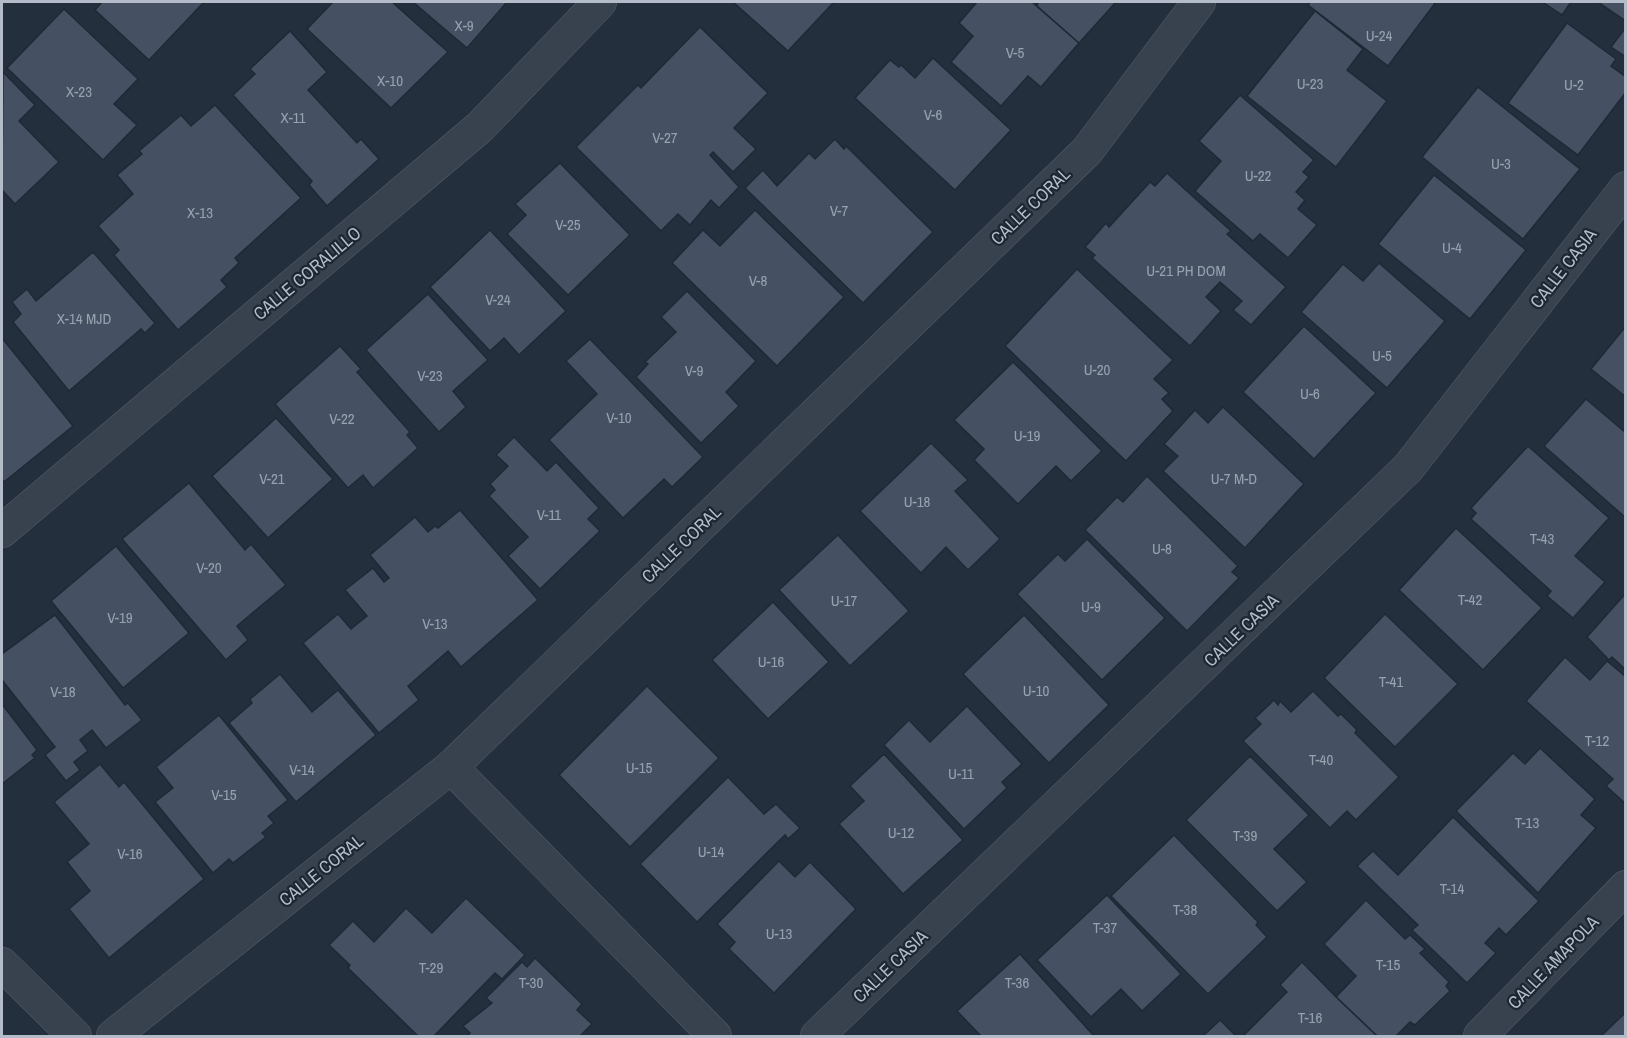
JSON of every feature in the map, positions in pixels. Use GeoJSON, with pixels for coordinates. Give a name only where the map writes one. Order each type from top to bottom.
{"type":"FeatureCollection","features":[{"type":"Feature","properties":{"kind":"street","name":"CALLE CORALILLO"},"geometry":{"type":"LineString","coordinates":[[2,531],[480,127],[600,2]]}},
{"type":"Feature","properties":{"kind":"street","name":"CALLE CORAL"},"geometry":{"type":"LineString","coordinates":[[112,1036],[451,767],[1087,151],[1199,2]]}},
{"type":"Feature","properties":{"kind":"street","name":"CALLE CASIA"},"geometry":{"type":"LineString","coordinates":[[817,1036],[1408,468],[1626,188]]}},
{"type":"Feature","properties":{"kind":"street"},"geometry":{"type":"LineString","coordinates":[[451,767],[715,1036]]}},
{"type":"Feature","properties":{"kind":"street","name":"CALLE AMAPOLA"},"geometry":{"type":"LineString","coordinates":[[1480,1036],[1626,887]]}},
{"type":"Feature","properties":{"kind":"street"},"geometry":{"type":"LineString","coordinates":[[2,964],[75,1036]]}},
{"type":"Feature","properties":{"kind":"building"},"geometry":{"type":"Polygon","coordinates":[[[102,2],[204,2],[149,60],[95,10],[102,2]]]}},
{"type":"Feature","properties":{"kind":"building"},"geometry":{"type":"Polygon","coordinates":[[[333,2],[392,2],[448,52],[391,108],[307,29],[333,2]]]}},
{"type":"Feature","properties":{"kind":"building"},"geometry":{"type":"Polygon","coordinates":[[[413,2],[507,2],[467,48],[413,2]]]}},
{"type":"Feature","properties":{"kind":"building"},"geometry":{"type":"Polygon","coordinates":[[[733,2],[834,2],[788,51],[733,2]]]}},
{"type":"Feature","properties":{"kind":"building"},"geometry":{"type":"Polygon","coordinates":[[[977,2],[1032,2],[1079,43],[1041,87],[1028,76],[1001,106],[951,62],[973,36],[959,23],[977,2]]]}},
{"type":"Feature","properties":{"kind":"building"},"geometry":{"type":"Polygon","coordinates":[[[1038,2],[1116,2],[1079,43],[1037,6],[1038,2]]]}},
{"type":"Feature","properties":{"kind":"building"},"geometry":{"type":"Polygon","coordinates":[[[1310,2],[1436,2],[1388,66],[1308,5],[1310,2]]]}},
{"type":"Feature","properties":{"kind":"building"},"geometry":{"type":"Polygon","coordinates":[[[1542,2],[1571,2],[1562,15],[1542,2]]]}},
{"type":"Feature","properties":{"kind":"building"},"geometry":{"type":"Polygon","coordinates":[[[1598,2],[1626,2],[1626,21],[1598,2]]]}},
{"type":"Feature","properties":{"kind":"building"},"geometry":{"type":"Polygon","coordinates":[[[64,9],[138,79],[114,104],[137,125],[103,160],[7,68],[64,9]]]}},
{"type":"Feature","properties":{"kind":"building"},"geometry":{"type":"Polygon","coordinates":[[[1315,11],[1363,49],[1347,70],[1387,101],[1336,167],[1247,96],[1315,11]]]}},
{"type":"Feature","properties":{"kind":"building"},"geometry":{"type":"Polygon","coordinates":[[[1567,23],[1616,59],[1611,66],[1626,77],[1626,92],[1578,155],[1508,103],[1567,23]]]}},
{"type":"Feature","properties":{"kind":"building"},"geometry":{"type":"Polygon","coordinates":[[[700,27],[768,93],[734,128],[756,149],[733,172],[713,152],[710,155],[739,187],[719,208],[711,200],[690,225],[678,214],[661,231],[576,147],[638,85],[641,88],[700,27]]]}},
{"type":"Feature","properties":{"kind":"building"},"geometry":{"type":"Polygon","coordinates":[[[1626,27],[1626,57],[1611,47],[1626,27]]]}},
{"type":"Feature","properties":{"kind":"building"},"geometry":{"type":"Polygon","coordinates":[[[290,31],[327,72],[308,90],[357,143],[361,139],[379,159],[327,206],[309,185],[312,181],[233,95],[255,74],[250,69],[290,31]]]}},
{"type":"Feature","properties":{"kind":"building"},"geometry":{"type":"Polygon","coordinates":[[[933,58],[1011,130],[955,190],[855,98],[890,60],[899,67],[901,65],[915,78],[933,58]]]}},
{"type":"Feature","properties":{"kind":"building"},"geometry":{"type":"Polygon","coordinates":[[[3,72],[35,105],[19,121],[59,162],[15,204],[2,190],[3,72]]]}},
{"type":"Feature","properties":{"kind":"building"},"geometry":{"type":"Polygon","coordinates":[[[1478,87],[1580,169],[1523,239],[1422,157],[1478,87]]]}},
{"type":"Feature","properties":{"kind":"building"},"geometry":{"type":"Polygon","coordinates":[[[1240,95],[1314,160],[1303,172],[1309,177],[1296,192],[1305,200],[1298,209],[1317,225],[1288,258],[1260,234],[1253,241],[1195,191],[1221,161],[1199,141],[1240,95]]]}},
{"type":"Feature","properties":{"kind":"building"},"geometry":{"type":"Polygon","coordinates":[[[215,105],[301,198],[235,258],[239,263],[221,280],[227,287],[178,330],[114,255],[119,250],[98,226],[133,194],[117,175],[142,154],[139,151],[181,115],[191,126],[215,105]]]}},
{"type":"Feature","properties":{"kind":"building"},"geometry":{"type":"Polygon","coordinates":[[[835,139],[844,149],[846,146],[933,232],[863,303],[745,188],[763,170],[777,186],[809,153],[815,159],[835,139]]]}},
{"type":"Feature","properties":{"kind":"building"},"geometry":{"type":"Polygon","coordinates":[[[560,163],[630,235],[568,295],[507,234],[526,215],[515,204],[560,163]]]}},
{"type":"Feature","properties":{"kind":"building"},"geometry":{"type":"Polygon","coordinates":[[[1167,173],[1231,231],[1227,234],[1286,287],[1251,325],[1233,310],[1242,301],[1220,282],[1206,297],[1221,311],[1190,346],[1092,258],[1095,255],[1085,247],[1106,223],[1109,227],[1150,182],[1155,186],[1167,173]]]}},
{"type":"Feature","properties":{"kind":"building"},"geometry":{"type":"Polygon","coordinates":[[[1434,175],[1526,250],[1470,319],[1378,244],[1434,175]]]}},
{"type":"Feature","properties":{"kind":"building"},"geometry":{"type":"Polygon","coordinates":[[[755,210],[844,297],[777,366],[672,263],[703,230],[720,246],[755,210]]]}},
{"type":"Feature","properties":{"kind":"building"},"geometry":{"type":"Polygon","coordinates":[[[490,230],[566,311],[519,355],[504,338],[490,351],[430,287],[490,230]]]}},
{"type":"Feature","properties":{"kind":"building"},"geometry":{"type":"Polygon","coordinates":[[[93,252],[155,323],[145,333],[141,329],[69,391],[13,322],[21,314],[12,302],[27,289],[36,301],[93,252]]]}},
{"type":"Feature","properties":{"kind":"building"},"geometry":{"type":"Polygon","coordinates":[[[1379,263],[1445,321],[1387,388],[1301,312],[1343,264],[1363,281],[1379,263]]]}},
{"type":"Feature","properties":{"kind":"building"},"geometry":{"type":"Polygon","coordinates":[[[1077,269],[1173,360],[1154,379],[1169,393],[1162,399],[1173,411],[1126,461],[1005,346],[1077,269]]]}},
{"type":"Feature","properties":{"kind":"building"},"geometry":{"type":"Polygon","coordinates":[[[687,291],[756,361],[726,392],[739,406],[701,443],[636,377],[648,364],[645,362],[676,332],[661,317],[687,291]]]}},
{"type":"Feature","properties":{"kind":"building"},"geometry":{"type":"Polygon","coordinates":[[[428,294],[488,360],[453,391],[466,407],[439,432],[366,350],[428,294]]]}},
{"type":"Feature","properties":{"kind":"building"},"geometry":{"type":"Polygon","coordinates":[[[1304,326],[1376,393],[1314,459],[1243,392],[1304,326]]]}},
{"type":"Feature","properties":{"kind":"building"},"geometry":{"type":"Polygon","coordinates":[[[1626,326],[1626,397],[1591,369],[1626,326]]]}},
{"type":"Feature","properties":{"kind":"building"},"geometry":{"type":"Polygon","coordinates":[[[2,338],[73,426],[4,482],[2,479],[2,338]]]}},
{"type":"Feature","properties":{"kind":"building"},"geometry":{"type":"Polygon","coordinates":[[[590,339],[703,457],[672,487],[664,479],[623,518],[549,440],[597,394],[566,361],[590,339]]]}},
{"type":"Feature","properties":{"kind":"building"},"geometry":{"type":"Polygon","coordinates":[[[340,346],[361,369],[357,372],[410,432],[407,435],[418,448],[373,488],[363,475],[348,488],[275,404],[340,346]]]}},
{"type":"Feature","properties":{"kind":"building"},"geometry":{"type":"Polygon","coordinates":[[[1013,362],[1102,451],[1071,481],[1056,466],[1018,504],[974,460],[984,449],[954,420],[1013,362]]]}},
{"type":"Feature","properties":{"kind":"building"},"geometry":{"type":"Polygon","coordinates":[[[1586,399],[1626,433],[1626,518],[1544,446],[1586,399]]]}},
{"type":"Feature","properties":{"kind":"building"},"geometry":{"type":"Polygon","coordinates":[[[1223,407],[1304,484],[1245,548],[1163,471],[1178,456],[1164,444],[1195,410],[1208,423],[1223,407]]]}},
{"type":"Feature","properties":{"kind":"building"},"geometry":{"type":"Polygon","coordinates":[[[276,418],[333,479],[268,538],[212,476],[276,418]]]}},
{"type":"Feature","properties":{"kind":"building"},"geometry":{"type":"Polygon","coordinates":[[[514,437],[547,471],[556,462],[599,508],[588,519],[600,531],[540,589],[508,556],[528,537],[489,496],[495,490],[490,484],[508,466],[496,455],[514,437]]]}},
{"type":"Feature","properties":{"kind":"building"},"geometry":{"type":"Polygon","coordinates":[[[931,443],[968,480],[955,491],[1000,539],[968,570],[946,547],[921,573],[860,511],[931,443]]]}},
{"type":"Feature","properties":{"kind":"building"},"geometry":{"type":"Polygon","coordinates":[[[1528,446],[1609,518],[1575,556],[1605,582],[1573,618],[1547,596],[1551,591],[1471,519],[1476,513],[1471,508],[1528,446]]]}},
{"type":"Feature","properties":{"kind":"building"},"geometry":{"type":"Polygon","coordinates":[[[1147,476],[1238,566],[1232,572],[1239,578],[1187,631],[1085,530],[1117,497],[1123,502],[1147,476]]]}},
{"type":"Feature","properties":{"kind":"building"},"geometry":{"type":"Polygon","coordinates":[[[189,483],[245,550],[251,544],[286,585],[237,626],[248,640],[226,660],[122,539],[189,483]]]}},
{"type":"Feature","properties":{"kind":"building"},"geometry":{"type":"Polygon","coordinates":[[[460,510],[538,600],[461,667],[448,651],[408,686],[419,700],[379,733],[303,643],[338,614],[351,629],[367,616],[345,590],[373,568],[384,582],[389,578],[370,555],[415,517],[428,532],[435,526],[438,528],[460,510]]]}},
{"type":"Feature","properties":{"kind":"building"},"geometry":{"type":"Polygon","coordinates":[[[1456,528],[1542,608],[1483,670],[1399,590],[1456,528]]]}},
{"type":"Feature","properties":{"kind":"building"},"geometry":{"type":"Polygon","coordinates":[[[838,535],[909,611],[850,666],[779,590],[838,535]]]}},
{"type":"Feature","properties":{"kind":"building"},"geometry":{"type":"Polygon","coordinates":[[[1087,539],[1165,618],[1102,680],[1017,594],[1058,554],[1065,561],[1087,539]]]}},
{"type":"Feature","properties":{"kind":"building"},"geometry":{"type":"Polygon","coordinates":[[[116,546],[189,633],[123,688],[51,601],[116,546]]]}},
{"type":"Feature","properties":{"kind":"building"},"geometry":{"type":"Polygon","coordinates":[[[1626,593],[1626,670],[1612,657],[1609,660],[1587,637],[1626,593]]]}},
{"type":"Feature","properties":{"kind":"building"},"geometry":{"type":"Polygon","coordinates":[[[773,602],[829,662],[768,719],[712,660],[773,602]]]}},
{"type":"Feature","properties":{"kind":"building"},"geometry":{"type":"Polygon","coordinates":[[[1385,614],[1458,684],[1395,747],[1324,678],[1385,614]]]}},
{"type":"Feature","properties":{"kind":"building"},"geometry":{"type":"Polygon","coordinates":[[[55,615],[125,705],[128,703],[142,720],[106,748],[92,730],[80,740],[88,751],[74,762],[80,770],[66,781],[45,755],[55,747],[2,680],[2,654],[55,615]]]}},
{"type":"Feature","properties":{"kind":"building"},"geometry":{"type":"Polygon","coordinates":[[[1024,615],[1109,705],[1049,763],[963,674],[1024,615]]]}},
{"type":"Feature","properties":{"kind":"building"},"geometry":{"type":"Polygon","coordinates":[[[1565,657],[1590,680],[1607,661],[1626,677],[1626,804],[1606,786],[1613,779],[1526,701],[1565,657]]]}},
{"type":"Feature","properties":{"kind":"building"},"geometry":{"type":"Polygon","coordinates":[[[280,674],[312,712],[338,690],[376,735],[296,802],[229,723],[252,703],[250,699],[280,674]]]}},
{"type":"Feature","properties":{"kind":"building"},"geometry":{"type":"Polygon","coordinates":[[[647,686],[719,758],[630,847],[559,775],[647,686]]]}},
{"type":"Feature","properties":{"kind":"building"},"geometry":{"type":"Polygon","coordinates":[[[1313,691],[1338,716],[1341,714],[1357,730],[1355,733],[1399,777],[1356,820],[1347,811],[1330,828],[1243,741],[1261,724],[1255,718],[1274,700],[1278,705],[1280,701],[1291,712],[1313,691]]]}},
{"type":"Feature","properties":{"kind":"building"},"geometry":{"type":"Polygon","coordinates":[[[2,704],[37,750],[32,755],[35,758],[2,784],[2,704]]]}},
{"type":"Feature","properties":{"kind":"building"},"geometry":{"type":"Polygon","coordinates":[[[967,706],[1022,764],[1002,782],[1007,788],[964,829],[884,745],[909,720],[930,742],[967,706]]]}},
{"type":"Feature","properties":{"kind":"building"},"geometry":{"type":"Polygon","coordinates":[[[219,715],[288,800],[268,816],[274,823],[262,833],[266,837],[233,863],[229,859],[213,873],[155,802],[173,788],[156,767],[219,715]]]}},
{"type":"Feature","properties":{"kind":"building"},"geometry":{"type":"Polygon","coordinates":[[[1540,748],[1595,799],[1581,815],[1596,828],[1538,893],[1456,811],[1513,753],[1525,764],[1540,748]]]}},
{"type":"Feature","properties":{"kind":"building"},"geometry":{"type":"Polygon","coordinates":[[[884,754],[963,840],[903,894],[839,824],[864,801],[850,786],[884,754]]]}},
{"type":"Feature","properties":{"kind":"building"},"geometry":{"type":"Polygon","coordinates":[[[1250,756],[1309,815],[1274,849],[1307,882],[1277,911],[1186,820],[1250,756]]]}},
{"type":"Feature","properties":{"kind":"building"},"geometry":{"type":"Polygon","coordinates":[[[100,764],[119,787],[124,782],[204,879],[109,958],[69,909],[90,891],[67,862],[89,844],[54,802],[100,764]]]}},
{"type":"Feature","properties":{"kind":"building"},"geometry":{"type":"Polygon","coordinates":[[[728,777],[764,814],[776,804],[800,828],[788,839],[785,835],[697,922],[640,864],[728,777]]]}},
{"type":"Feature","properties":{"kind":"building"},"geometry":{"type":"Polygon","coordinates":[[[1453,817],[1539,901],[1506,935],[1499,928],[1485,943],[1496,953],[1467,983],[1412,930],[1418,925],[1357,866],[1373,851],[1398,875],[1453,817]]]}},
{"type":"Feature","properties":{"kind":"building"},"geometry":{"type":"Polygon","coordinates":[[[1174,835],[1258,922],[1256,925],[1267,937],[1208,994],[1111,896],[1174,835]]]}},
{"type":"Feature","properties":{"kind":"building"},"geometry":{"type":"Polygon","coordinates":[[[779,861],[795,877],[810,862],[856,909],[774,993],[729,949],[735,942],[717,924],[779,861]]]}},
{"type":"Feature","properties":{"kind":"building"},"geometry":{"type":"Polygon","coordinates":[[[1107,895],[1181,974],[1142,1011],[1121,989],[1091,1017],[1037,960],[1107,895]]]}},
{"type":"Feature","properties":{"kind":"building"},"geometry":{"type":"Polygon","coordinates":[[[466,898],[525,955],[502,979],[495,973],[434,1036],[418,1036],[348,968],[350,965],[329,945],[353,921],[374,942],[406,908],[432,933],[466,898]]]}},
{"type":"Feature","properties":{"kind":"building"},"geometry":{"type":"Polygon","coordinates":[[[1366,900],[1405,939],[1410,935],[1425,949],[1420,953],[1449,982],[1446,986],[1450,991],[1415,1025],[1410,1022],[1396,1036],[1377,1036],[1336,997],[1356,976],[1324,944],[1366,900]]]}},
{"type":"Feature","properties":{"kind":"building"},"geometry":{"type":"Polygon","coordinates":[[[1020,954],[1094,1036],[981,1036],[957,1011],[1020,954]]]}},
{"type":"Feature","properties":{"kind":"building"},"geometry":{"type":"Polygon","coordinates":[[[535,958],[582,1004],[577,1010],[592,1024],[580,1036],[467,1036],[470,1033],[463,1026],[492,1003],[486,998],[522,962],[527,967],[535,958]]]}},
{"type":"Feature","properties":{"kind":"building"},"geometry":{"type":"Polygon","coordinates":[[[1302,962],[1377,1036],[1243,1036],[1287,992],[1280,985],[1302,962]]]}},
{"type":"Feature","properties":{"kind":"building"},"geometry":{"type":"Polygon","coordinates":[[[1626,1012],[1626,1036],[1601,1036],[1626,1012]]]}},
{"type":"Feature","properties":{"kind":"building"},"geometry":{"type":"Polygon","coordinates":[[[1220,1020],[1236,1036],[1203,1036],[1220,1020]]]}}]}
